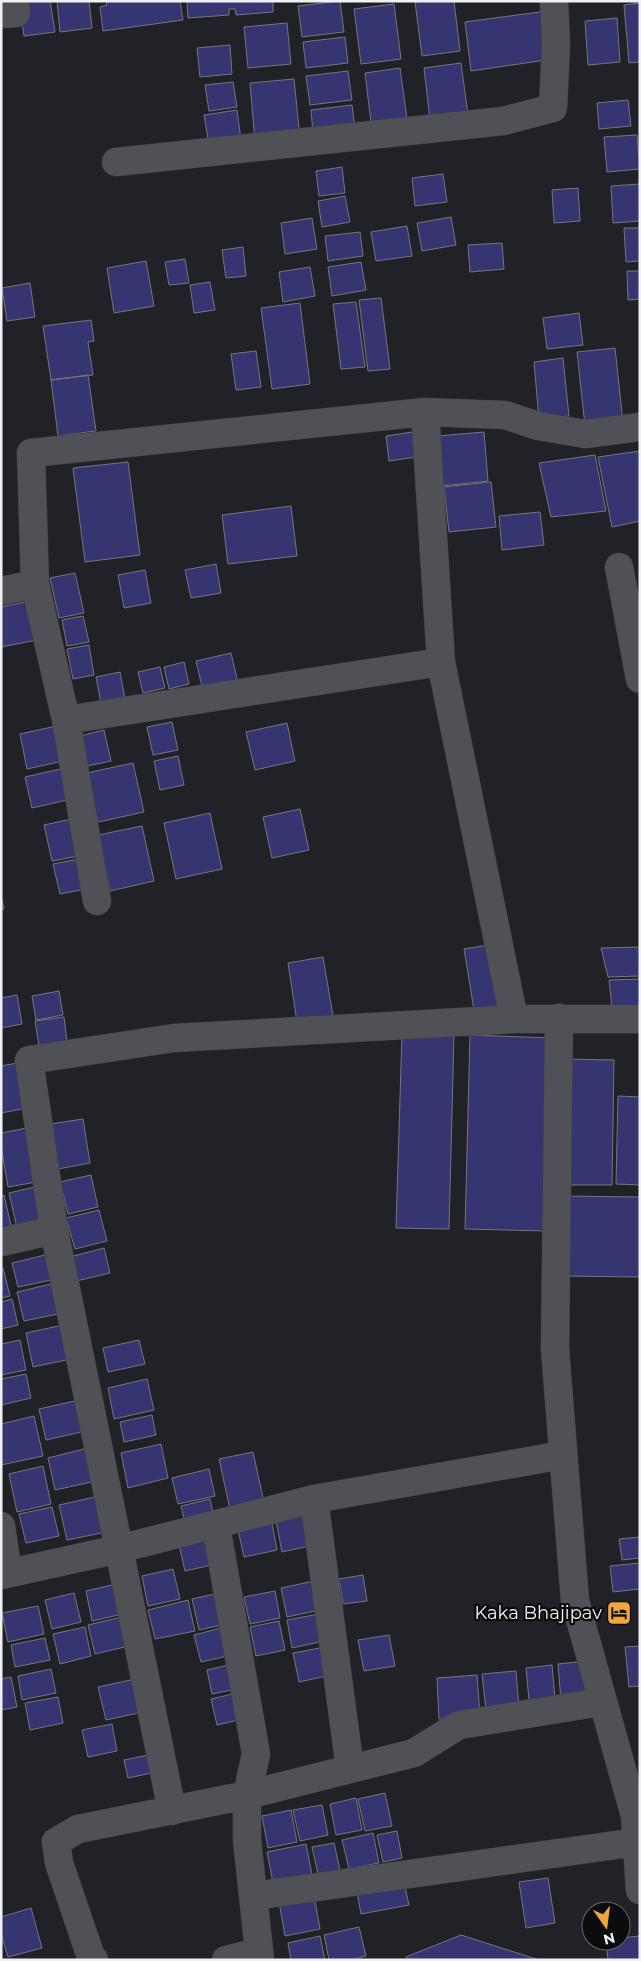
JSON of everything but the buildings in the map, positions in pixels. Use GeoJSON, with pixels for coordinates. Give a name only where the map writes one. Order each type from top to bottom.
{"type":"FeatureCollection","features":[{"type":"Feature","properties":{"kind":"street"},"geometry":{"type":"LineString","coordinates":[[1,14],[16,13],[15,1]]}},
{"type":"Feature","properties":{"kind":"street"},"geometry":{"type":"LineString","coordinates":[[116,162],[503,121],[553,108],[556,44],[554,1]]}},
{"type":"Feature","properties":{"kind":"street"},"geometry":{"type":"LineString","coordinates":[[97,901],[66,720],[35,584],[31,453],[425,412],[505,415],[538,426],[585,434],[640,427]]}},
{"type":"Feature","properties":{"kind":"street"},"geometry":{"type":"LineString","coordinates":[[425,412],[441,662],[514,1019]]}},
{"type":"Feature","properties":{"kind":"street"},"geometry":{"type":"LineString","coordinates":[[620,567],[640,679]]}},
{"type":"Feature","properties":{"kind":"street"},"geometry":{"type":"LineString","coordinates":[[1,591],[35,584]]}},
{"type":"Feature","properties":{"kind":"street"},"geometry":{"type":"LineString","coordinates":[[66,720],[441,662]]}},
{"type":"Feature","properties":{"kind":"street"},"geometry":{"type":"LineString","coordinates":[[559,1018],[555,1349],[575,1601],[601,1702],[635,1816],[640,1890]]}},
{"type":"Feature","properties":{"kind":"street"},"geometry":{"type":"LineString","coordinates":[[172,1811],[54,1230],[29,1060],[174,1038],[514,1019],[640,1019]]}},
{"type":"Feature","properties":{"kind":"street"},"geometry":{"type":"LineString","coordinates":[[1,1242],[54,1230]]}},
{"type":"Feature","properties":{"kind":"street"},"geometry":{"type":"LineString","coordinates":[[1,1526],[5,1574],[216,1526],[314,1499],[563,1455]]}},
{"type":"Feature","properties":{"kind":"street"},"geometry":{"type":"LineString","coordinates":[[314,1499],[350,1769]]}},
{"type":"Feature","properties":{"kind":"street"},"geometry":{"type":"LineString","coordinates":[[216,1526],[256,1754],[247,1795],[247,1840],[259,1956],[226,1960]]}},
{"type":"Feature","properties":{"kind":"street"},"geometry":{"type":"LineString","coordinates":[[94,1960],[91,1957],[59,1863],[56,1842],[78,1829],[247,1795],[414,1753],[458,1725],[601,1702]]}},
{"type":"Feature","properties":{"kind":"street"},"geometry":{"type":"LineString","coordinates":[[254,1896],[637,1842]]}},
{"type":"Feature","properties":{"kind":"place","name":"Kaka Bhajipav"},"geometry":{"type":"Point","coordinates":[619,1613]}}]}
